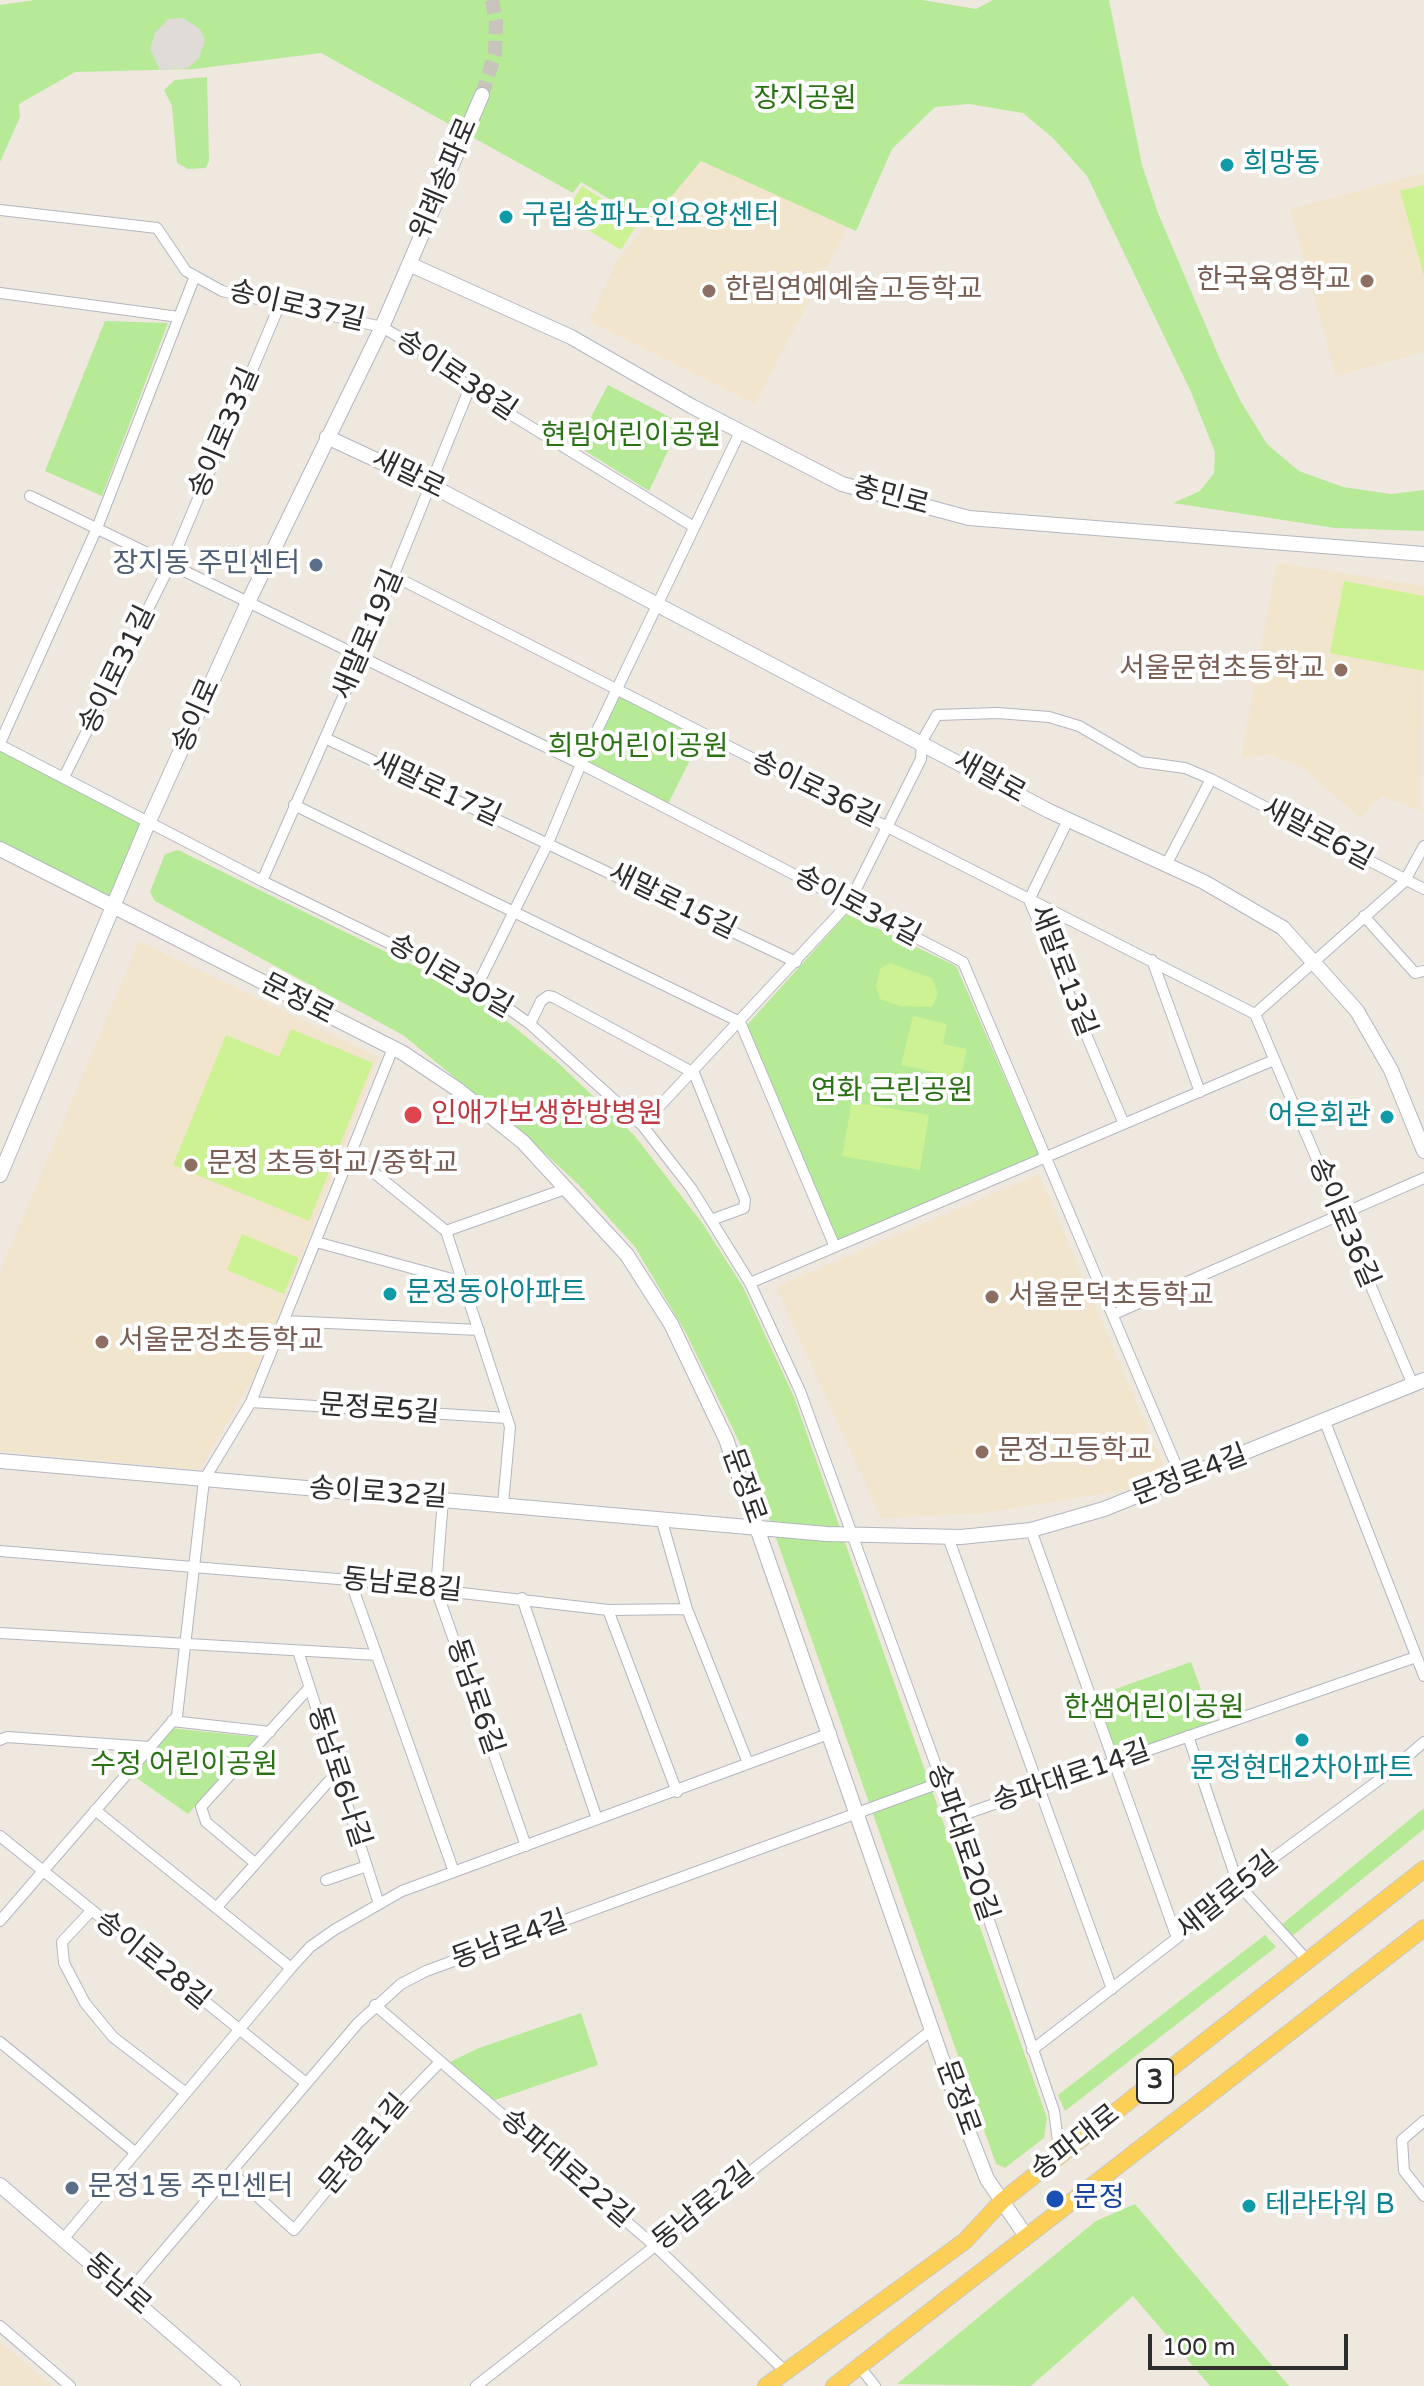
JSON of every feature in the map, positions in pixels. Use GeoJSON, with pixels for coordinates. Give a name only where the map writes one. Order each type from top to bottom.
{"type":"FeatureCollection","features":[{"type":"Feature","properties":{"kind":"main road","name":"송파대로"},"geometry":{"type":"LineString","coordinates":[[766,2386],[965,2241],[1002,2201],[1424,1869]]}},
{"type":"Feature","properties":{"kind":"main road","name":"송파대로"},"geometry":{"type":"LineString","coordinates":[[834,2386],[1424,1928]]}},
{"type":"Feature","properties":{"kind":"street","name":"위례송파로"},"geometry":{"type":"LineString","coordinates":[[409,264],[482,95]]}},
{"type":"Feature","properties":{"kind":"street","name":"송이로37길"},"geometry":{"type":"LineString","coordinates":[[0,210],[157,228],[186,271],[222,291],[382,327]]}},
{"type":"Feature","properties":{"kind":"street","name":"송이로"},"geometry":{"type":"LineString","coordinates":[[0,1175],[149,821],[249,600],[382,327],[409,264]]}},
{"type":"Feature","properties":{"kind":"street","name":"충민로"},"geometry":{"type":"LineString","coordinates":[[409,264],[571,337],[740,432],[842,484],[969,518],[1424,554]]}},
{"type":"Feature","properties":{"kind":"street"},"geometry":{"type":"LineString","coordinates":[[149,821],[0,744],[97,528],[195,276]]}},
{"type":"Feature","properties":{"kind":"street"},"geometry":{"type":"LineString","coordinates":[[0,293],[179,317]]}},
{"type":"Feature","properties":{"kind":"street","name":"송이로33길"},"geometry":{"type":"LineString","coordinates":[[171,563],[280,304]]}},
{"type":"Feature","properties":{"kind":"street","name":"송이로38길"},"geometry":{"type":"LineString","coordinates":[[382,327],[431,356],[470,387],[694,527]]}},
{"type":"Feature","properties":{"kind":"street","name":"새말로19길"},"geometry":{"type":"LineString","coordinates":[[262,881],[361,656],[470,387]]}},
{"type":"Feature","properties":{"kind":"street"},"geometry":{"type":"LineString","coordinates":[[477,986],[548,843],[581,764],[740,432]]}},
{"type":"Feature","properties":{"kind":"street","name":"새말로"},"geometry":{"type":"LineString","coordinates":[[327,437],[432,486],[1068,820],[1166,865],[1283,928],[1357,1011],[1391,1070],[1424,1151]]}},
{"type":"Feature","properties":{"kind":"street"},"geometry":{"type":"LineString","coordinates":[[30,496],[249,600]]}},
{"type":"Feature","properties":{"kind":"street","name":"송이로31길"},"geometry":{"type":"LineString","coordinates":[[64,777],[171,563]]}},
{"type":"Feature","properties":{"kind":"street","name":"송이로36길"},"geometry":{"type":"LineString","coordinates":[[394,576],[1255,1014],[1340,1216],[1418,1383]]}},
{"type":"Feature","properties":{"kind":"street","name":"송이로34길"},"geometry":{"type":"LineString","coordinates":[[249,600],[581,764],[963,962],[1182,1479]]}},
{"type":"Feature","properties":{"kind":"street","name":"새말로6길"},"geometry":{"type":"LineString","coordinates":[[922,741],[937,715],[948,712],[1049,717],[1079,726],[1141,762],[1185,768],[1211,779],[1424,889]]}},
{"type":"Feature","properties":{"kind":"street","name":"새말로17길"},"geometry":{"type":"LineString","coordinates":[[325,738],[548,843]]}},
{"type":"Feature","properties":{"kind":"street"},"geometry":{"type":"LineString","coordinates":[[642,1125],[694,1073],[849,903],[921,759],[922,741]]}},
{"type":"Feature","properties":{"kind":"street"},"geometry":{"type":"LineString","coordinates":[[1166,865],[1211,779]]}},
{"type":"Feature","properties":{"kind":"street"},"geometry":{"type":"LineString","coordinates":[[294,805],[740,1022],[835,1247]]}},
{"type":"Feature","properties":{"kind":"street","name":"새말로13길"},"geometry":{"type":"LineString","coordinates":[[1068,820],[1029,900],[1124,1124]]}},
{"type":"Feature","properties":{"kind":"street","name":"송이로30길"},"geometry":{"type":"LineString","coordinates":[[149,821],[262,881],[477,986],[530,1024],[642,1125],[711,1220],[750,1283],[800,1391],[852,1534]]}},
{"type":"Feature","properties":{"kind":"street","name":"새말로15길"},"geometry":{"type":"LineString","coordinates":[[548,843],[796,962]]}},
{"type":"Feature","properties":{"kind":"street"},"geometry":{"type":"LineString","coordinates":[[1255,1014],[1405,880],[1424,846]]}},
{"type":"Feature","properties":{"kind":"street","name":"문정로"},"geometry":{"type":"LineString","coordinates":[[0,849],[393,1048],[457,1089],[523,1142],[627,1255],[671,1324],[726,1439],[987,2179],[1026,2236]]}},
{"type":"Feature","properties":{"kind":"street"},"geometry":{"type":"LineString","coordinates":[[1364,916],[1415,973],[1424,971]]}},
{"type":"Feature","properties":{"kind":"street"},"geometry":{"type":"LineString","coordinates":[[1152,960],[1200,1092]]}},
{"type":"Feature","properties":{"kind":"street"},"geometry":{"type":"LineString","coordinates":[[530,1024],[541,1001],[553,997],[694,1073],[745,1200],[744,1208],[711,1220]]}},
{"type":"Feature","properties":{"kind":"street"},"geometry":{"type":"LineString","coordinates":[[0,1921],[177,1716],[204,1480],[251,1402],[393,1048]]}},
{"type":"Feature","properties":{"kind":"street"},"geometry":{"type":"LineString","coordinates":[[750,1283],[1274,1060]]}},
{"type":"Feature","properties":{"kind":"street"},"geometry":{"type":"LineString","coordinates":[[351,1154],[446,1231],[510,1427],[503,1504]]}},
{"type":"Feature","properties":{"kind":"street"},"geometry":{"type":"LineString","coordinates":[[1114,1314],[1424,1178]]}},
{"type":"Feature","properties":{"kind":"street"},"geometry":{"type":"LineString","coordinates":[[446,1231],[568,1188]]}},
{"type":"Feature","properties":{"kind":"street"},"geometry":{"type":"LineString","coordinates":[[316,1242],[463,1282]]}},
{"type":"Feature","properties":{"kind":"street"},"geometry":{"type":"LineString","coordinates":[[285,1321],[479,1330]]}},
{"type":"Feature","properties":{"kind":"street","name":"문정로4길"},"geometry":{"type":"LineString","coordinates":[[757,1526],[852,1534],[948,1537],[1031,1530],[1104,1509],[1418,1383]]}},
{"type":"Feature","properties":{"kind":"street","name":"문정로5길"},"geometry":{"type":"LineString","coordinates":[[251,1402],[507,1418]]}},
{"type":"Feature","properties":{"kind":"street"},"geometry":{"type":"LineString","coordinates":[[1325,1422],[1424,1676]]}},
{"type":"Feature","properties":{"kind":"street","name":"송이로32길"},"geometry":{"type":"LineString","coordinates":[[0,1461],[757,1526]]}},
{"type":"Feature","properties":{"kind":"street","name":"동남로6길"},"geometry":{"type":"LineString","coordinates":[[443,1499],[436,1589],[526,1846]]}},
{"type":"Feature","properties":{"kind":"street"},"geometry":{"type":"LineString","coordinates":[[661,1518],[687,1609],[748,1763]]}},
{"type":"Feature","properties":{"kind":"street"},"geometry":{"type":"LineString","coordinates":[[1031,1530],[1177,1938]]}},
{"type":"Feature","properties":{"kind":"street","name":"송파대로20길"},"geometry":{"type":"LineString","coordinates":[[852,1534],[942,1782],[1054,2111],[1060,2156]]}},
{"type":"Feature","properties":{"kind":"street"},"geometry":{"type":"LineString","coordinates":[[948,1537],[1112,1989]]}},
{"type":"Feature","properties":{"kind":"street","name":"동남로8길"},"geometry":{"type":"LineString","coordinates":[[0,1551],[350,1580],[608,1610],[687,1609]]}},
{"type":"Feature","properties":{"kind":"street"},"geometry":{"type":"LineString","coordinates":[[350,1580],[454,1872]]}},
{"type":"Feature","properties":{"kind":"street"},"geometry":{"type":"LineString","coordinates":[[522,1598],[597,1819]]}},
{"type":"Feature","properties":{"kind":"street"},"geometry":{"type":"LineString","coordinates":[[608,1610],[677,1792]]}},
{"type":"Feature","properties":{"kind":"street"},"geometry":{"type":"LineString","coordinates":[[0,1633],[377,1655]]}},
{"type":"Feature","properties":{"kind":"street","name":"동남로6나길"},"geometry":{"type":"LineString","coordinates":[[298,1651],[379,1904]]}},
{"type":"Feature","properties":{"kind":"street","name":"송파대로14길"},"geometry":{"type":"LineString","coordinates":[[954,1818],[1416,1657]]}},
{"type":"Feature","properties":{"kind":"street","name":"동남로6나길"},"geometry":{"type":"LineString","coordinates":[[255,1863],[206,1822],[201,1807],[309,1688]]}},
{"type":"Feature","properties":{"kind":"street"},"geometry":{"type":"LineString","coordinates":[[172,1721],[270,1732]]}},
{"type":"Feature","properties":{"kind":"street"},"geometry":{"type":"LineString","coordinates":[[64,2238],[310,1947],[402,1891],[831,1733]]}},
{"type":"Feature","properties":{"kind":"street"},"geometry":{"type":"LineString","coordinates":[[1188,1736],[1238,1884],[1308,1961]]}},
{"type":"Feature","properties":{"kind":"street"},"geometry":{"type":"LineString","coordinates":[[0,1740],[7,1737],[150,1747]]}},
{"type":"Feature","properties":{"kind":"street","name":"새말로5길"},"geometry":{"type":"LineString","coordinates":[[1032,2050],[1177,1938],[1238,1884],[1383,1777],[1424,1742]]}},
{"type":"Feature","properties":{"kind":"street"},"geometry":{"type":"LineString","coordinates":[[216,1908],[337,1772]]}},
{"type":"Feature","properties":{"kind":"street"},"geometry":{"type":"LineString","coordinates":[[859,1815],[942,1782]]}},
{"type":"Feature","properties":{"kind":"street"},"geometry":{"type":"LineString","coordinates":[[95,1810],[291,1968]]}},
{"type":"Feature","properties":{"kind":"street","name":"동남로4길"},"geometry":{"type":"LineString","coordinates":[[127,2294],[306,2083],[375,2005],[401,1984],[426,1971],[859,1815]]}},
{"type":"Feature","properties":{"kind":"street","name":"송이로28길"},"geometry":{"type":"LineString","coordinates":[[0,1836],[306,2083]]}},
{"type":"Feature","properties":{"kind":"street","name":"동남로6나길"},"geometry":{"type":"LineString","coordinates":[[326,1880],[367,1866]]}},
{"type":"Feature","properties":{"kind":"street"},"geometry":{"type":"LineString","coordinates":[[91,1911],[62,1942],[64,1963],[85,2003],[113,2037],[186,2093]]}},
{"type":"Feature","properties":{"kind":"street","name":"송파대로22길"},"geometry":{"type":"LineString","coordinates":[[375,2005],[655,2246],[786,2372]]}},
{"type":"Feature","properties":{"kind":"street","name":"동남로2길"},"geometry":{"type":"LineString","coordinates":[[476,2386],[933,2029]]}},
{"type":"Feature","properties":{"kind":"street"},"geometry":{"type":"LineString","coordinates":[[0,2042],[136,2153]]}},
{"type":"Feature","properties":{"kind":"street","name":"문정로1길"},"geometry":{"type":"LineString","coordinates":[[231,2172],[294,2230],[386,2118],[439,2063]]}},
{"type":"Feature","properties":{"kind":"street"},"geometry":{"type":"LineString","coordinates":[[1424,2121],[1402,2140],[1404,2171],[1424,2196]]}},
{"type":"Feature","properties":{"kind":"street","name":"동남로"},"geometry":{"type":"LineString","coordinates":[[0,2185],[232,2386]]}},
{"type":"Feature","properties":{"kind":"street"},"geometry":{"type":"LineString","coordinates":[[0,2326],[70,2386]]}},
{"type":"Feature","properties":{"kind":"street"},"geometry":{"type":"LineString","coordinates":[[859,2366],[875,2386]]}},
{"type":"Feature","properties":{"kind":"shaded area"},"geometry":{"type":"Polygon","coordinates":[[[183,18],[200,29],[205,40],[199,58],[188,68],[160,70],[150,49],[155,33],[168,19],[183,18]]]}},
{"type":"Feature","properties":{"kind":"shaded area","name":"한림연예예술고등학교"},"geometry":{"type":"Polygon","coordinates":[[[701,161],[848,227],[755,404],[589,321],[617,260],[701,161]]]}},
{"type":"Feature","properties":{"kind":"shaded area","name":"한국육영학교"},"geometry":{"type":"Polygon","coordinates":[[[1424,173],[1424,352],[1336,376],[1290,209],[1424,173]]]}},
{"type":"Feature","properties":{"kind":"shaded area","name":"서울문현초등학교"},"geometry":{"type":"Polygon","coordinates":[[[1281,563],[1424,586],[1421,811],[1381,796],[1362,816],[1358,816],[1304,769],[1270,754],[1241,759],[1276,566],[1281,563]]]}},
{"type":"Feature","properties":{"kind":"shaded area","name":"문정 초등학교/중학교"},"geometry":{"type":"Polygon","coordinates":[[[139,941],[379,1057],[255,1374],[200,1470],[0,1451],[0,1272],[139,941]]]}},
{"type":"Feature","properties":{"kind":"shaded area"},"geometry":{"type":"Polygon","coordinates":[[[1039,1174],[1167,1474],[1136,1488],[978,1514],[881,1518],[776,1287],[1039,1174]]]}},
{"type":"Feature","properties":{"kind":"shaded area"},"geometry":{"type":"Polygon","coordinates":[[[0,2342],[53,2386],[0,2386],[0,2342]]]}},
{"type":"Feature","properties":{"kind":"green space","name":"장지공원"},"geometry":{"type":"Polygon","coordinates":[[[35,0],[922,0],[976,9],[993,0],[1109,0],[1142,165],[1158,213],[1240,400],[1267,444],[1299,471],[1343,487],[1391,494],[1424,490],[1424,531],[1335,528],[1173,503],[1200,491],[1214,473],[1215,452],[1191,392],[1087,176],[1053,138],[1023,113],[969,104],[935,107],[892,149],[856,231],[701,161],[649,223],[581,182],[573,193],[321,53],[194,69],[75,72],[19,104],[20,117],[0,162],[0,5],[35,0]]]}},
{"type":"Feature","properties":{"kind":"green space"},"geometry":{"type":"Polygon","coordinates":[[[207,77],[209,161],[206,168],[188,169],[177,163],[172,106],[164,90],[175,80],[207,77]]]}},
{"type":"Feature","properties":{"kind":"green space"},"geometry":{"type":"Polygon","coordinates":[[[1424,185],[1424,276],[1400,191],[1424,185]]]}},
{"type":"Feature","properties":{"kind":"green space"},"geometry":{"type":"Polygon","coordinates":[[[582,186],[639,222],[621,250],[564,215],[582,186]]]}},
{"type":"Feature","properties":{"kind":"green space"},"geometry":{"type":"Polygon","coordinates":[[[105,321],[168,323],[102,496],[45,471],[105,321]]]}},
{"type":"Feature","properties":{"kind":"green space","name":"현림어린이공원"},"geometry":{"type":"Polygon","coordinates":[[[608,385],[681,423],[649,491],[576,445],[608,385]]]}},
{"type":"Feature","properties":{"kind":"green space"},"geometry":{"type":"Polygon","coordinates":[[[1344,581],[1424,596],[1424,671],[1330,653],[1344,581]]]}},
{"type":"Feature","properties":{"kind":"green space","name":"희망어린이공원"},"geometry":{"type":"Polygon","coordinates":[[[618,694],[701,738],[667,806],[586,765],[618,694]]]}},
{"type":"Feature","properties":{"kind":"green space"},"geometry":{"type":"Polygon","coordinates":[[[0,745],[149,821],[112,905],[0,849],[0,745]]]}},
{"type":"Feature","properties":{"kind":"green space"},"geometry":{"type":"Polygon","coordinates":[[[178,850],[476,996],[557,1062],[634,1135],[703,1224],[743,1287],[794,1397],[1047,2118],[1044,2138],[1005,2168],[996,2164],[750,1464],[686,1333],[635,1247],[579,1185],[526,1136],[403,1035],[155,901],[150,892],[165,854],[178,850]]]}},
{"type":"Feature","properties":{"kind":"green space","name":"연화 근린공원"},"geometry":{"type":"Polygon","coordinates":[[[847,914],[956,966],[1040,1158],[836,1241],[747,1025],[847,914]]]}},
{"type":"Feature","properties":{"kind":"green space"},"geometry":{"type":"Polygon","coordinates":[[[890,963],[932,978],[938,993],[932,1007],[900,1006],[880,999],[876,987],[880,969],[890,963]]]}},
{"type":"Feature","properties":{"kind":"green space"},"geometry":{"type":"Polygon","coordinates":[[[913,1016],[947,1024],[943,1044],[967,1049],[957,1094],[931,1088],[934,1072],[901,1065],[913,1016]]]}},
{"type":"Feature","properties":{"kind":"green space"},"geometry":{"type":"Polygon","coordinates":[[[291,1029],[373,1063],[309,1221],[173,1165],[226,1035],[279,1057],[291,1029]]]}},
{"type":"Feature","properties":{"kind":"green space"},"geometry":{"type":"Polygon","coordinates":[[[852,1102],[929,1115],[920,1170],[842,1156],[852,1102]]]}},
{"type":"Feature","properties":{"kind":"green space"},"geometry":{"type":"Polygon","coordinates":[[[242,1234],[299,1258],[284,1294],[227,1270],[242,1234]]]}},
{"type":"Feature","properties":{"kind":"green space","name":"한샘어린이공원"},"geometry":{"type":"Polygon","coordinates":[[[1191,1662],[1213,1722],[1118,1756],[1096,1696],[1191,1662]]]}},
{"type":"Feature","properties":{"kind":"green space","name":"수정 어린이공원"},"geometry":{"type":"Polygon","coordinates":[[[169,1728],[258,1737],[188,1814],[131,1774],[169,1728]]]}},
{"type":"Feature","properties":{"kind":"green space"},"geometry":{"type":"Polygon","coordinates":[[[1424,1808],[1424,1829],[1291,1937],[1281,1925],[1424,1808]]]}},
{"type":"Feature","properties":{"kind":"green space"},"geometry":{"type":"Polygon","coordinates":[[[1265,1935],[1276,1947],[1065,2111],[1058,2095],[1265,1935]]]}},
{"type":"Feature","properties":{"kind":"green space"},"geometry":{"type":"Polygon","coordinates":[[[581,2013],[598,2065],[492,2101],[450,2066],[450,2062],[479,2048],[581,2013]]]}},
{"type":"Feature","properties":{"kind":"green space"},"geometry":{"type":"Polygon","coordinates":[[[1135,2204],[1289,2386],[1210,2386],[1133,2296],[1031,2386],[897,2384],[1096,2221],[1135,2204]]]}},
{"type":"Feature","properties":{"kind":"tunnel"},"geometry":{"type":"LineString","coordinates":[[482,95],[495,54],[496,22],[492,0]]}},
{"type":"Feature","properties":{"kind":"place","name":"희망동"},"geometry":{"type":"Point","coordinates":[1227,165]}},
{"type":"Feature","properties":{"kind":"place","name":"구립송파노인요양센터"},"geometry":{"type":"Point","coordinates":[506,217]}},
{"type":"Feature","properties":{"kind":"place","name":"한국육영학교"},"geometry":{"type":"Point","coordinates":[1367,281]}},
{"type":"Feature","properties":{"kind":"place","name":"한림연예예술고등학교"},"geometry":{"type":"Point","coordinates":[709,291]}},
{"type":"Feature","properties":{"kind":"place","name":"장지동 주민센터"},"geometry":{"type":"Point","coordinates":[316,565]}},
{"type":"Feature","properties":{"kind":"place","name":"서울문현초등학교"},"geometry":{"type":"Point","coordinates":[1341,670]}},
{"type":"Feature","properties":{"kind":"place","name":"인애가보생한방병원"},"geometry":{"type":"Point","coordinates":[413,1115]}},
{"type":"Feature","properties":{"kind":"place","name":"어은회관"},"geometry":{"type":"Point","coordinates":[1387,1117]}},
{"type":"Feature","properties":{"kind":"place","name":"문정 초등학교/중학교"},"geometry":{"type":"Point","coordinates":[191,1165]}},
{"type":"Feature","properties":{"kind":"place","name":"문정동아아파트"},"geometry":{"type":"Point","coordinates":[390,1294]}},
{"type":"Feature","properties":{"kind":"place","name":"서울문덕초등학교"},"geometry":{"type":"Point","coordinates":[992,1297]}},
{"type":"Feature","properties":{"kind":"place","name":"서울문정초등학교"},"geometry":{"type":"Point","coordinates":[102,1342]}},
{"type":"Feature","properties":{"kind":"place","name":"문정고등학교"},"geometry":{"type":"Point","coordinates":[982,1452]}},
{"type":"Feature","properties":{"kind":"place","name":"문정현대2차아파트"},"geometry":{"type":"Point","coordinates":[1302,1740]}},
{"type":"Feature","properties":{"kind":"place","name":"문정1동 주민센터"},"geometry":{"type":"Point","coordinates":[72,2188]}},
{"type":"Feature","properties":{"kind":"place","name":"문정"},"geometry":{"type":"Point","coordinates":[1055,2199]}},
{"type":"Feature","properties":{"kind":"place","name":"테라타워 B"},"geometry":{"type":"Point","coordinates":[1249,2206]}}]}
